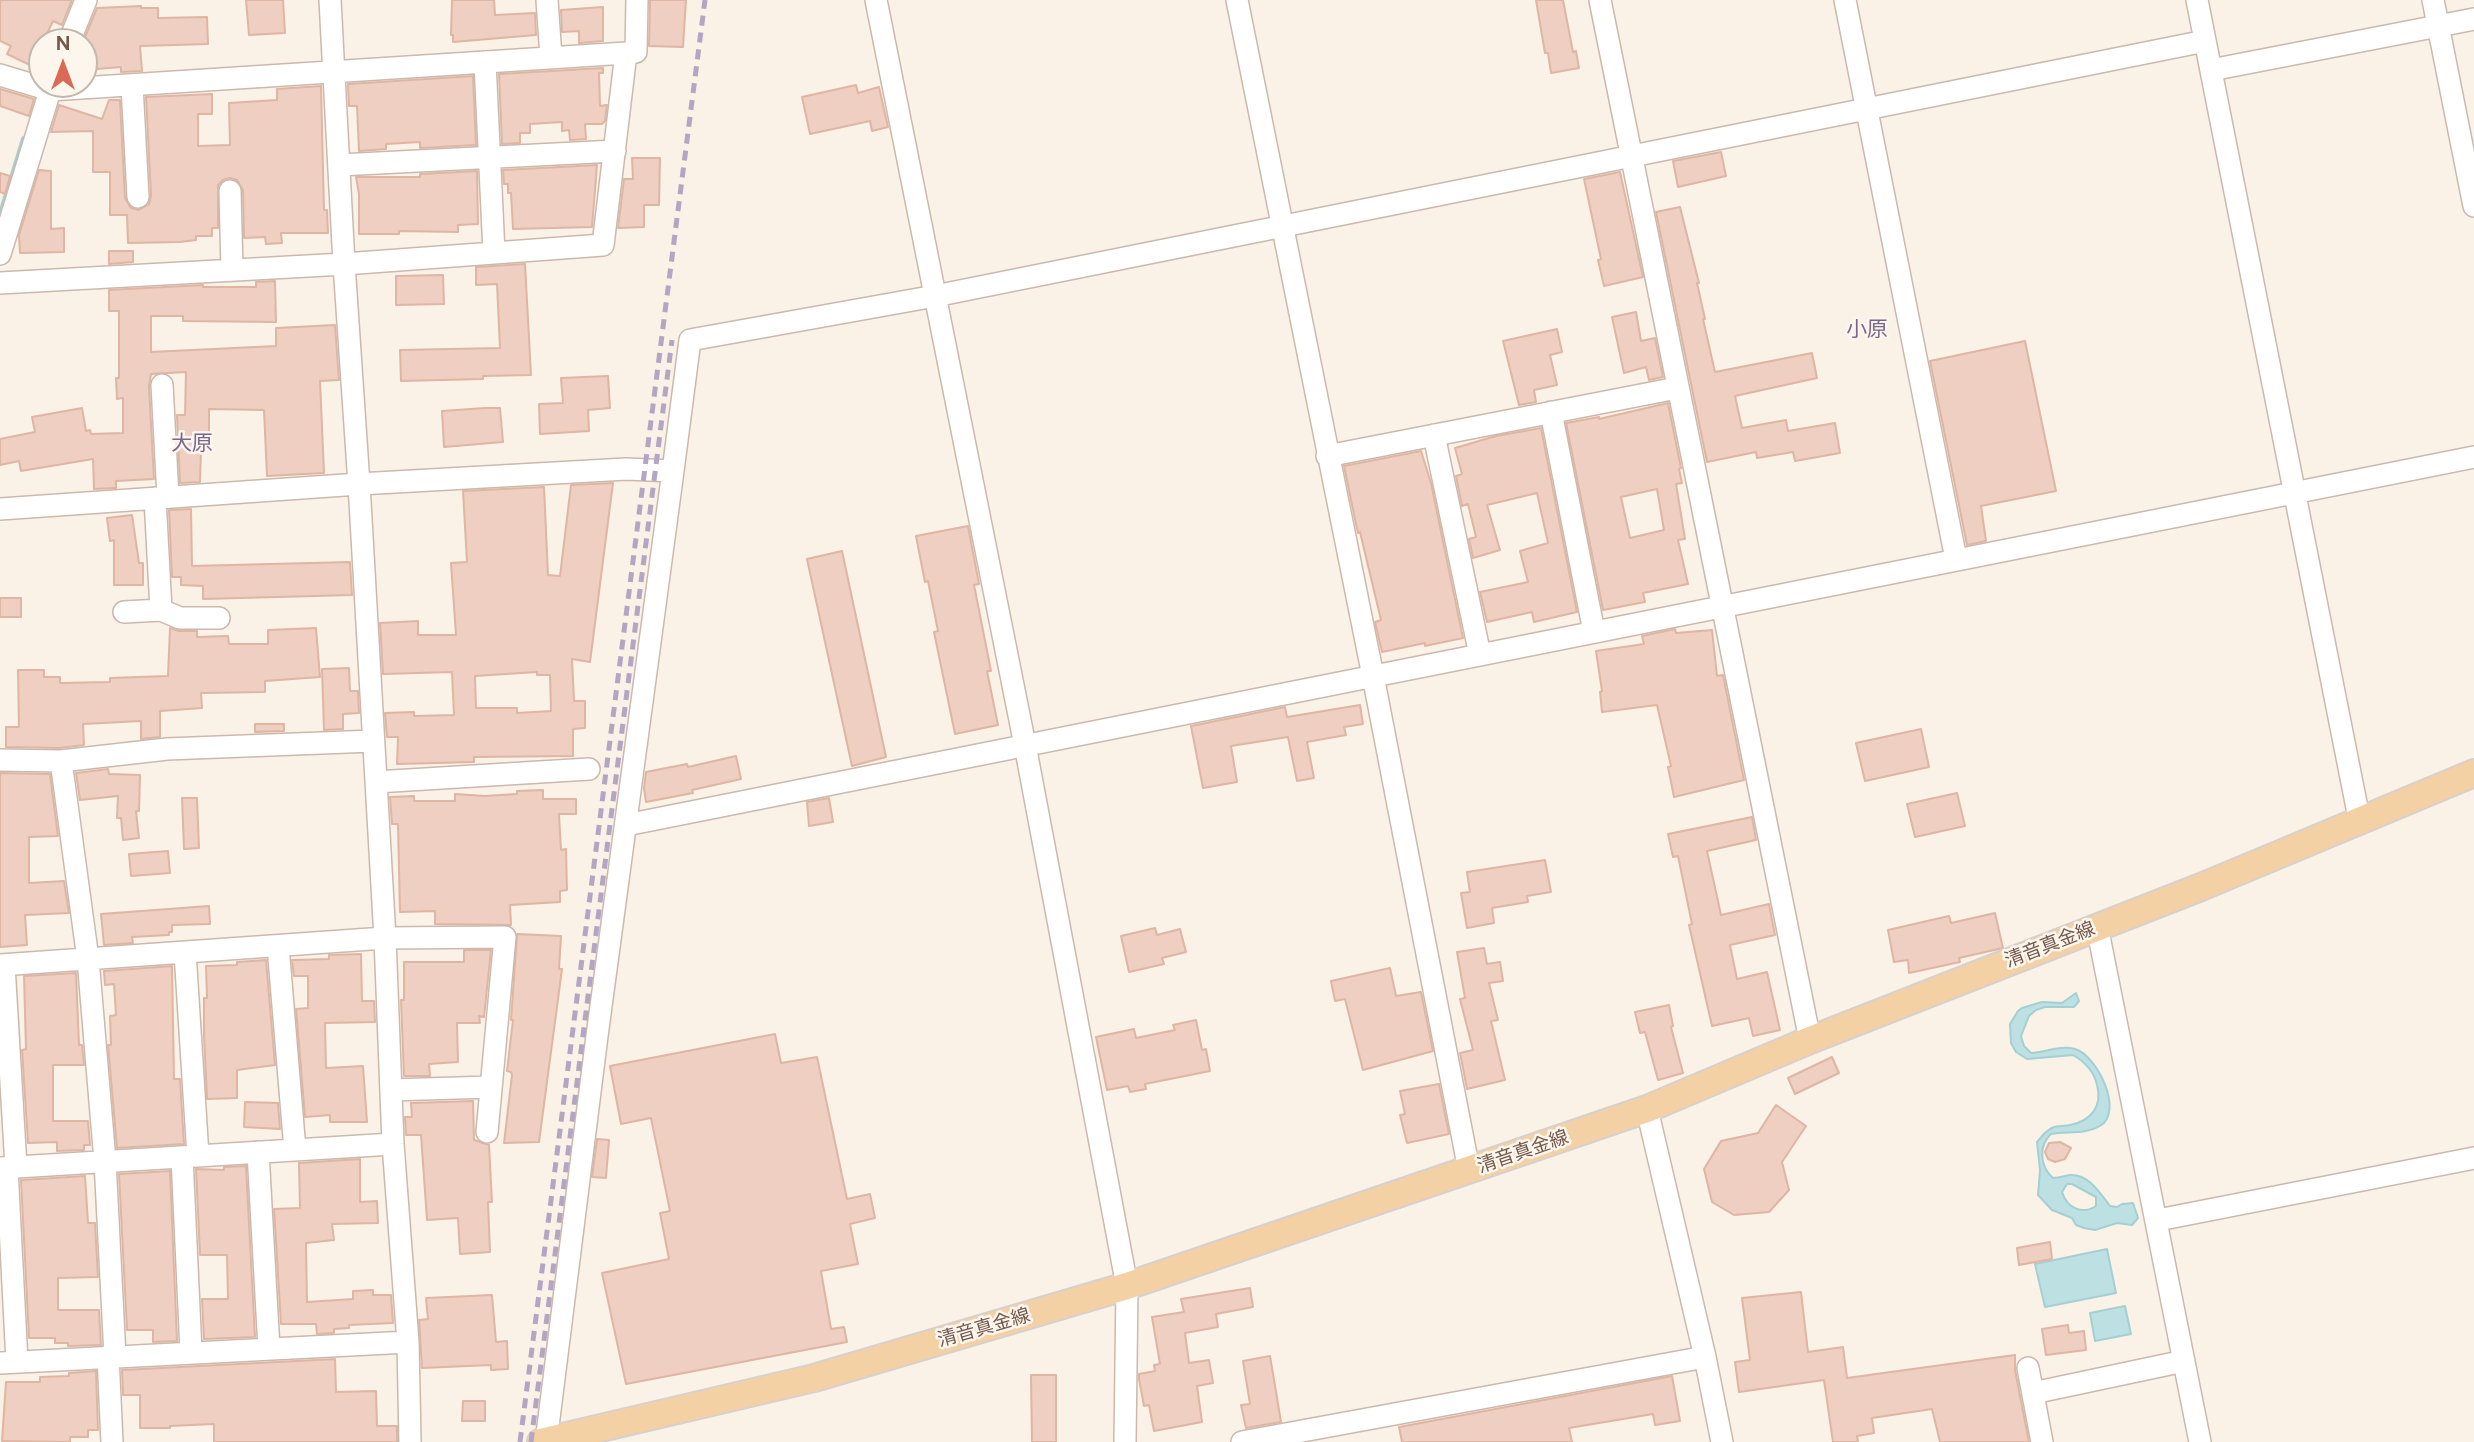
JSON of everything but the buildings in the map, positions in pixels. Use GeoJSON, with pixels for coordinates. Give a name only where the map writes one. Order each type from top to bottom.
{"type":"FeatureCollection","features":[{"type":"Feature","properties":{"kind":"main road","name":"清音真金線"},"geometry":{"type":"LineString","coordinates":[[544,1442],[814,1378],[1127,1286],[1647,1109],[1810,1040],[2360,822],[2474,773]]}},
{"type":"Feature","properties":{"kind":"street"},"geometry":{"type":"LineString","coordinates":[[75,28],[86,0]]}},
{"type":"Feature","properties":{"kind":"street"},"geometry":{"type":"LineString","coordinates":[[330,0],[385,938],[393,1144],[408,1342],[410,1442]]}},
{"type":"Feature","properties":{"kind":"street"},"geometry":{"type":"LineString","coordinates":[[547,0],[551,57]]}},
{"type":"Feature","properties":{"kind":"street"},"geometry":{"type":"LineString","coordinates":[[98,86],[636,52],[637,0]]}},
{"type":"Feature","properties":{"kind":"street"},"geometry":{"type":"LineString","coordinates":[[876,0],[1025,745],[1127,1286],[1125,1442]]}},
{"type":"Feature","properties":{"kind":"street"},"geometry":{"type":"LineString","coordinates":[[1237,0],[1469,1170]]}},
{"type":"Feature","properties":{"kind":"street"},"geometry":{"type":"LineString","coordinates":[[1600,0],[1810,1040]]}},
{"type":"Feature","properties":{"kind":"street"},"geometry":{"type":"LineString","coordinates":[[1845,0],[1956,559]]}},
{"type":"Feature","properties":{"kind":"street"},"geometry":{"type":"LineString","coordinates":[[2197,0],[2360,822]]}},
{"type":"Feature","properties":{"kind":"street"},"geometry":{"type":"LineString","coordinates":[[2433,0],[2474,206]]}},
{"type":"Feature","properties":{"kind":"street"},"geometry":{"type":"LineString","coordinates":[[2211,70],[2474,19]]}},
{"type":"Feature","properties":{"kind":"street"},"geometry":{"type":"LineString","coordinates":[[544,1442],[690,340],[935,296],[2205,41]]}},
{"type":"Feature","properties":{"kind":"street"},"geometry":{"type":"LineString","coordinates":[[0,283],[344,264],[603,245],[626,53]]}},
{"type":"Feature","properties":{"kind":"street"},"geometry":{"type":"LineString","coordinates":[[485,62],[494,253]]}},
{"type":"Feature","properties":{"kind":"street"},"geometry":{"type":"LineString","coordinates":[[0,75],[28,83]]}},
{"type":"Feature","properties":{"kind":"street"},"geometry":{"type":"LineString","coordinates":[[132,85],[138,197]]}},
{"type":"Feature","properties":{"kind":"street"},"geometry":{"type":"LineString","coordinates":[[0,254],[6,212],[43,98]]}},
{"type":"Feature","properties":{"kind":"street"},"geometry":{"type":"LineString","coordinates":[[339,165],[615,151]]}},
{"type":"Feature","properties":{"kind":"street"},"geometry":{"type":"LineString","coordinates":[[230,191],[232,270]]}},
{"type":"Feature","properties":{"kind":"street"},"geometry":{"type":"LineString","coordinates":[[161,610],[162,385]]}},
{"type":"Feature","properties":{"kind":"street"},"geometry":{"type":"LineString","coordinates":[[1327,457],[1677,387]]}},
{"type":"Feature","properties":{"kind":"street"},"geometry":{"type":"LineString","coordinates":[[1551,412],[1594,632]]}},
{"type":"Feature","properties":{"kind":"street"},"geometry":{"type":"LineString","coordinates":[[1434,435],[1480,655]]}},
{"type":"Feature","properties":{"kind":"street"},"geometry":{"type":"LineString","coordinates":[[626,825],[2474,457]]}},
{"type":"Feature","properties":{"kind":"street"},"geometry":{"type":"LineString","coordinates":[[0,509],[359,484],[626,469],[673,471]]}},
{"type":"Feature","properties":{"kind":"street"},"geometry":{"type":"LineString","coordinates":[[124,612],[161,610],[180,618],[219,618]]}},
{"type":"Feature","properties":{"kind":"street"},"geometry":{"type":"LineString","coordinates":[[0,760],[61,761],[167,749],[373,741]]}},
{"type":"Feature","properties":{"kind":"street"},"geometry":{"type":"LineString","coordinates":[[61,761],[88,959],[105,1161],[112,1356],[112,1442]]}},
{"type":"Feature","properties":{"kind":"street"},"geometry":{"type":"LineString","coordinates":[[376,782],[589,769]]}},
{"type":"Feature","properties":{"kind":"street"},"geometry":{"type":"LineString","coordinates":[[2097,926],[2158,1220],[2200,1442]]}},
{"type":"Feature","properties":{"kind":"street"},"geometry":{"type":"LineString","coordinates":[[408,1342],[8,1362],[8,1168],[2,965],[385,938],[505,937],[487,1132]]}},
{"type":"Feature","properties":{"kind":"street"},"geometry":{"type":"LineString","coordinates":[[278,946],[295,1150]]}},
{"type":"Feature","properties":{"kind":"street"},"geometry":{"type":"LineString","coordinates":[[185,952],[191,1352]]}},
{"type":"Feature","properties":{"kind":"street"},"geometry":{"type":"LineString","coordinates":[[391,1090],[490,1087]]}},
{"type":"Feature","properties":{"kind":"street"},"geometry":{"type":"LineString","coordinates":[[1647,1109],[1722,1442]]}},
{"type":"Feature","properties":{"kind":"street"},"geometry":{"type":"LineString","coordinates":[[8,1168],[393,1144]]}},
{"type":"Feature","properties":{"kind":"street"},"geometry":{"type":"LineString","coordinates":[[258,1152],[269,1349]]}},
{"type":"Feature","properties":{"kind":"street"},"geometry":{"type":"LineString","coordinates":[[2158,1220],[2474,1158]]}},
{"type":"Feature","properties":{"kind":"street"},"geometry":{"type":"LineString","coordinates":[[1242,1442],[1705,1357]]}},
{"type":"Feature","properties":{"kind":"street"},"geometry":{"type":"LineString","coordinates":[[2033,1393],[2184,1361]]}},
{"type":"Feature","properties":{"kind":"street"},"geometry":{"type":"LineString","coordinates":[[2028,1368],[2042,1442]]}},
{"type":"Feature","properties":{"kind":"water"},"geometry":{"type":"Polygon","coordinates":[[[2076,993],[2079,1001],[2074,1007],[2045,1007],[2029,1016],[2021,1036],[2024,1046],[2031,1053],[2064,1048],[2075,1049],[2084,1054],[2092,1062],[2105,1085],[2109,1109],[2107,1119],[2094,1129],[2051,1134],[2042,1150],[2043,1162],[2053,1178],[2070,1175],[2088,1181],[2110,1206],[2133,1203],[2138,1218],[2132,1225],[2117,1223],[2095,1230],[2084,1228],[2076,1225],[2072,1218],[2052,1210],[2038,1195],[2040,1170],[2037,1142],[2051,1128],[2077,1123],[2094,1111],[2098,1100],[2096,1080],[2085,1064],[2073,1055],[2027,1059],[2016,1052],[2011,1043],[2010,1024],[2022,1008],[2042,1002],[2062,1003],[2076,993]],[[2067,1184],[2062,1192],[2071,1206],[2085,1210],[2096,1206],[2096,1197],[2067,1184]]]}},
{"type":"Feature","properties":{"kind":"water"},"geometry":{"type":"Polygon","coordinates":[[[2107,1249],[2116,1293],[2045,1307],[2035,1264],[2107,1249]]]}},
{"type":"Feature","properties":{"kind":"water"},"geometry":{"type":"Polygon","coordinates":[[[2125,1306],[2131,1334],[2095,1341],[2090,1313],[2125,1306]]]}},
{"type":"Feature","properties":{"kind":"waterway"},"geometry":{"type":"LineString","coordinates":[[0,217],[24,139]]}},
{"type":"Feature","properties":{"kind":"railway"},"geometry":{"type":"LineString","coordinates":[[520,1442],[705,0]]}},
{"type":"Feature","properties":{"kind":"railway"},"geometry":{"type":"LineString","coordinates":[[531,1442],[672,340]]}},
{"type":"Feature","properties":{"kind":"district","name":"小原"},"geometry":{"type":"Point","coordinates":[1867,330]}},
{"type":"Feature","properties":{"kind":"district","name":"大原"},"geometry":{"type":"Point","coordinates":[192,444]}}]}
